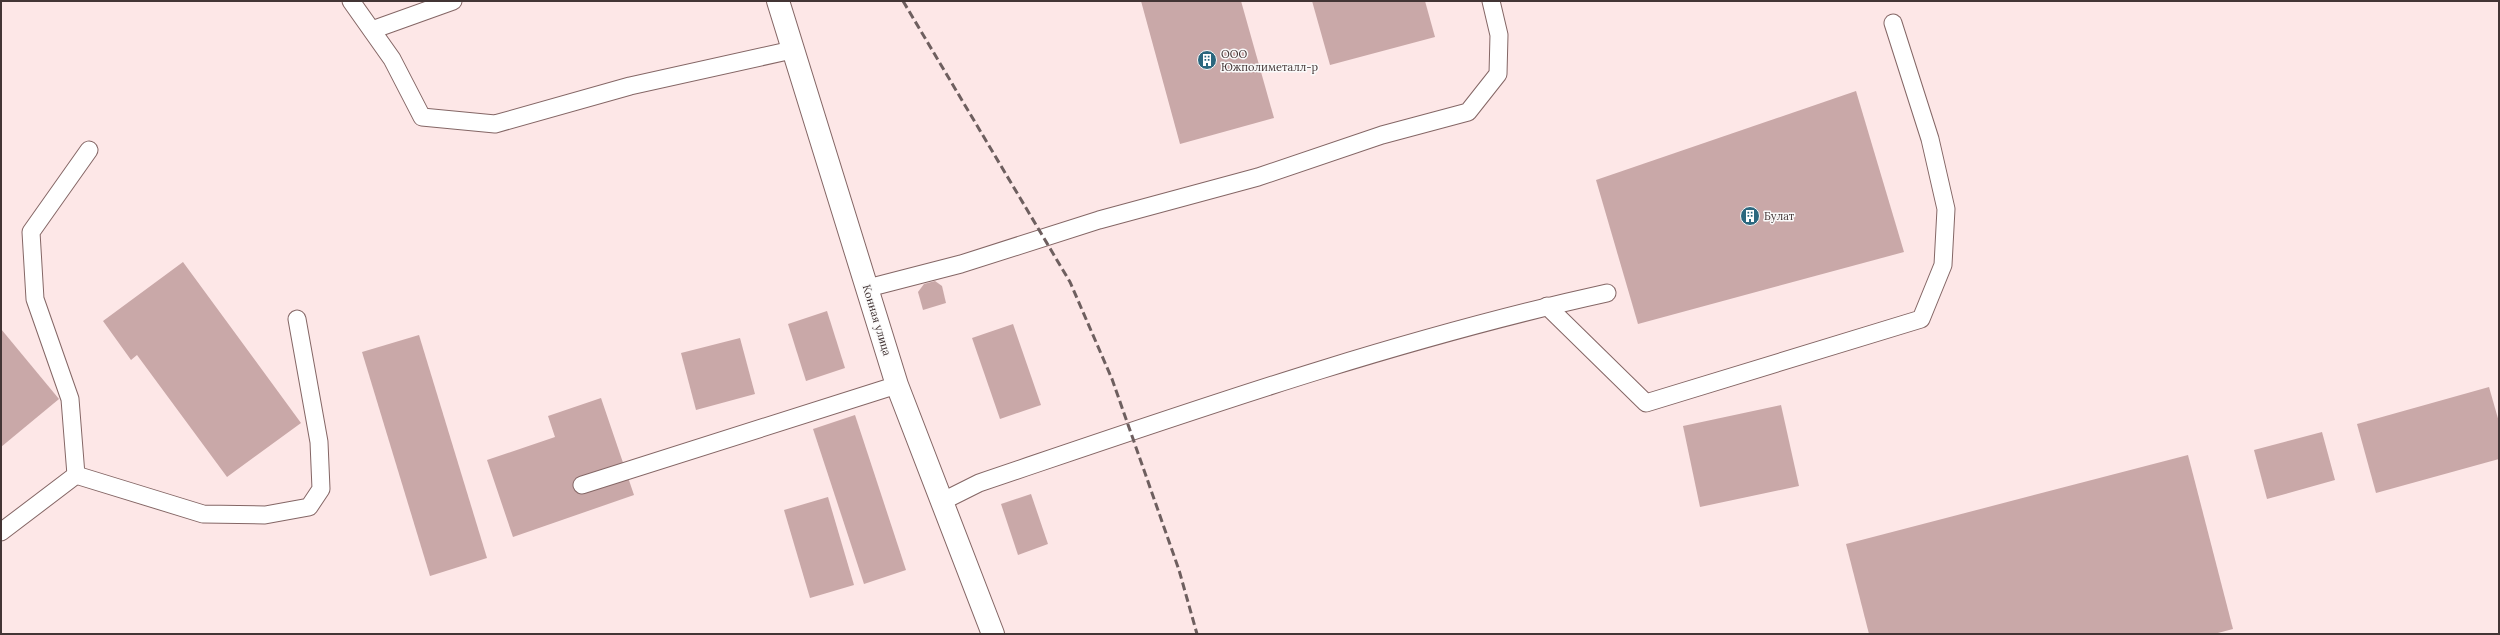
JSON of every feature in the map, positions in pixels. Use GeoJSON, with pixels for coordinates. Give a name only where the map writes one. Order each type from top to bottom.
{"type":"FeatureCollection","features":[{"type":"Feature","properties":{"kind":"street","name":"Конная улица"},"geometry":{"type":"LineString","coordinates":[[778,1],[897,385],[993,634]]}},
{"type":"Feature","properties":{"kind":"lane"},"geometry":{"type":"LineString","coordinates":[[351,1],[392,59],[422,117],[495,124],[630,86],[792,50]]}},
{"type":"Feature","properties":{"kind":"lane"},"geometry":{"type":"LineString","coordinates":[[372,30],[454,1]]}},
{"type":"Feature","properties":{"kind":"lane"},"geometry":{"type":"LineString","coordinates":[[868,288],[960,264],[1099,220],[1258,177],[1382,135],[1468,112],[1498,74],[1499,35],[1491,1]]}},
{"type":"Feature","properties":{"kind":"lane"},"geometry":{"type":"LineString","coordinates":[[1547,306],[1646,403],[1921,319],[1943,264],[1946,209],[1930,139],[1893,23]]}},
{"type":"Feature","properties":{"kind":"lane"},"geometry":{"type":"LineString","coordinates":[[76,475],[70,399],[36,299],[31,232],[89,150]]}},
{"type":"Feature","properties":{"kind":"lane"},"geometry":{"type":"LineString","coordinates":[[941,502],[978,483],[1316,370],[1547,306],[1607,293]]}},
{"type":"Feature","properties":{"kind":"lane"},"geometry":{"type":"LineString","coordinates":[[76,475],[203,514],[265,515],[309,507],[320,489],[319,442],[297,319]]}},
{"type":"Feature","properties":{"kind":"lane"},"geometry":{"type":"LineString","coordinates":[[582,485],[897,385]]}},
{"type":"Feature","properties":{"kind":"lane"},"geometry":{"type":"LineString","coordinates":[[1,532],[76,475]]}},
{"type":"Feature","properties":{"kind":"building","name":"ООО Южполиметалл-р"},"geometry":{"type":"Polygon","coordinates":[[[1141,1],[1241,1],[1274,118],[1180,144],[1141,1]]]}},
{"type":"Feature","properties":{"kind":"building"},"geometry":{"type":"Polygon","coordinates":[[[1312,1],[1425,1],[1435,37],[1330,65],[1312,1]]]}},
{"type":"Feature","properties":{"kind":"building","name":"Булат"},"geometry":{"type":"Polygon","coordinates":[[[1856,91],[1904,252],[1638,324],[1596,180],[1856,91]]]}},
{"type":"Feature","properties":{"kind":"building"},"geometry":{"type":"Polygon","coordinates":[[[183,262],[301,423],[227,477],[137,355],[131,360],[103,321],[183,262]]]}},
{"type":"Feature","properties":{"kind":"building"},"geometry":{"type":"Polygon","coordinates":[[[935,281],[942,286],[946,303],[923,310],[918,292],[924,284],[935,281]]]}},
{"type":"Feature","properties":{"kind":"building"},"geometry":{"type":"Polygon","coordinates":[[[827,311],[845,368],[806,381],[788,324],[827,311]]]}},
{"type":"Feature","properties":{"kind":"building"},"geometry":{"type":"Polygon","coordinates":[[[1013,324],[1041,405],[1000,419],[972,338],[1013,324]]]}},
{"type":"Feature","properties":{"kind":"building"},"geometry":{"type":"Polygon","coordinates":[[[1,329],[59,399],[1,447],[1,329]]]}},
{"type":"Feature","properties":{"kind":"building"},"geometry":{"type":"Polygon","coordinates":[[[419,335],[487,558],[430,576],[362,352],[419,335]]]}},
{"type":"Feature","properties":{"kind":"building"},"geometry":{"type":"Polygon","coordinates":[[[740,338],[755,394],[696,410],[681,353],[740,338]]]}},
{"type":"Feature","properties":{"kind":"building"},"geometry":{"type":"Polygon","coordinates":[[[2489,387],[2499,422],[2499,459],[2376,493],[2357,424],[2489,387]]]}},
{"type":"Feature","properties":{"kind":"building"},"geometry":{"type":"Polygon","coordinates":[[[601,398],[634,495],[513,537],[487,460],[555,437],[548,416],[601,398]]]}},
{"type":"Feature","properties":{"kind":"building"},"geometry":{"type":"Polygon","coordinates":[[[1781,405],[1799,486],[1700,507],[1683,426],[1781,405]]]}},
{"type":"Feature","properties":{"kind":"building"},"geometry":{"type":"Polygon","coordinates":[[[855,415],[906,570],[864,584],[813,429],[855,415]]]}},
{"type":"Feature","properties":{"kind":"building"},"geometry":{"type":"Polygon","coordinates":[[[2322,432],[2335,480],[2267,499],[2254,450],[2322,432]]]}},
{"type":"Feature","properties":{"kind":"building"},"geometry":{"type":"Polygon","coordinates":[[[2188,455],[2233,629],[2214,634],[1869,634],[1846,544],[2188,455]]]}},
{"type":"Feature","properties":{"kind":"building"},"geometry":{"type":"Polygon","coordinates":[[[1031,494],[1048,544],[1018,555],[1001,504],[1031,494]]]}},
{"type":"Feature","properties":{"kind":"building"},"geometry":{"type":"Polygon","coordinates":[[[828,497],[854,585],[810,598],[784,510],[828,497]]]}},
{"type":"Feature","properties":{"kind":"railway"},"geometry":{"type":"LineString","coordinates":[[903,1],[1070,282],[1112,379],[1179,570],[1197,634]]}},
{"type":"Feature","properties":{"kind":"place","name":"ООО Южполиметалл-р"},"geometry":{"type":"Point","coordinates":[1207,60]}},
{"type":"Feature","properties":{"kind":"place","name":"Булат"},"geometry":{"type":"Point","coordinates":[1750,216]}}]}
